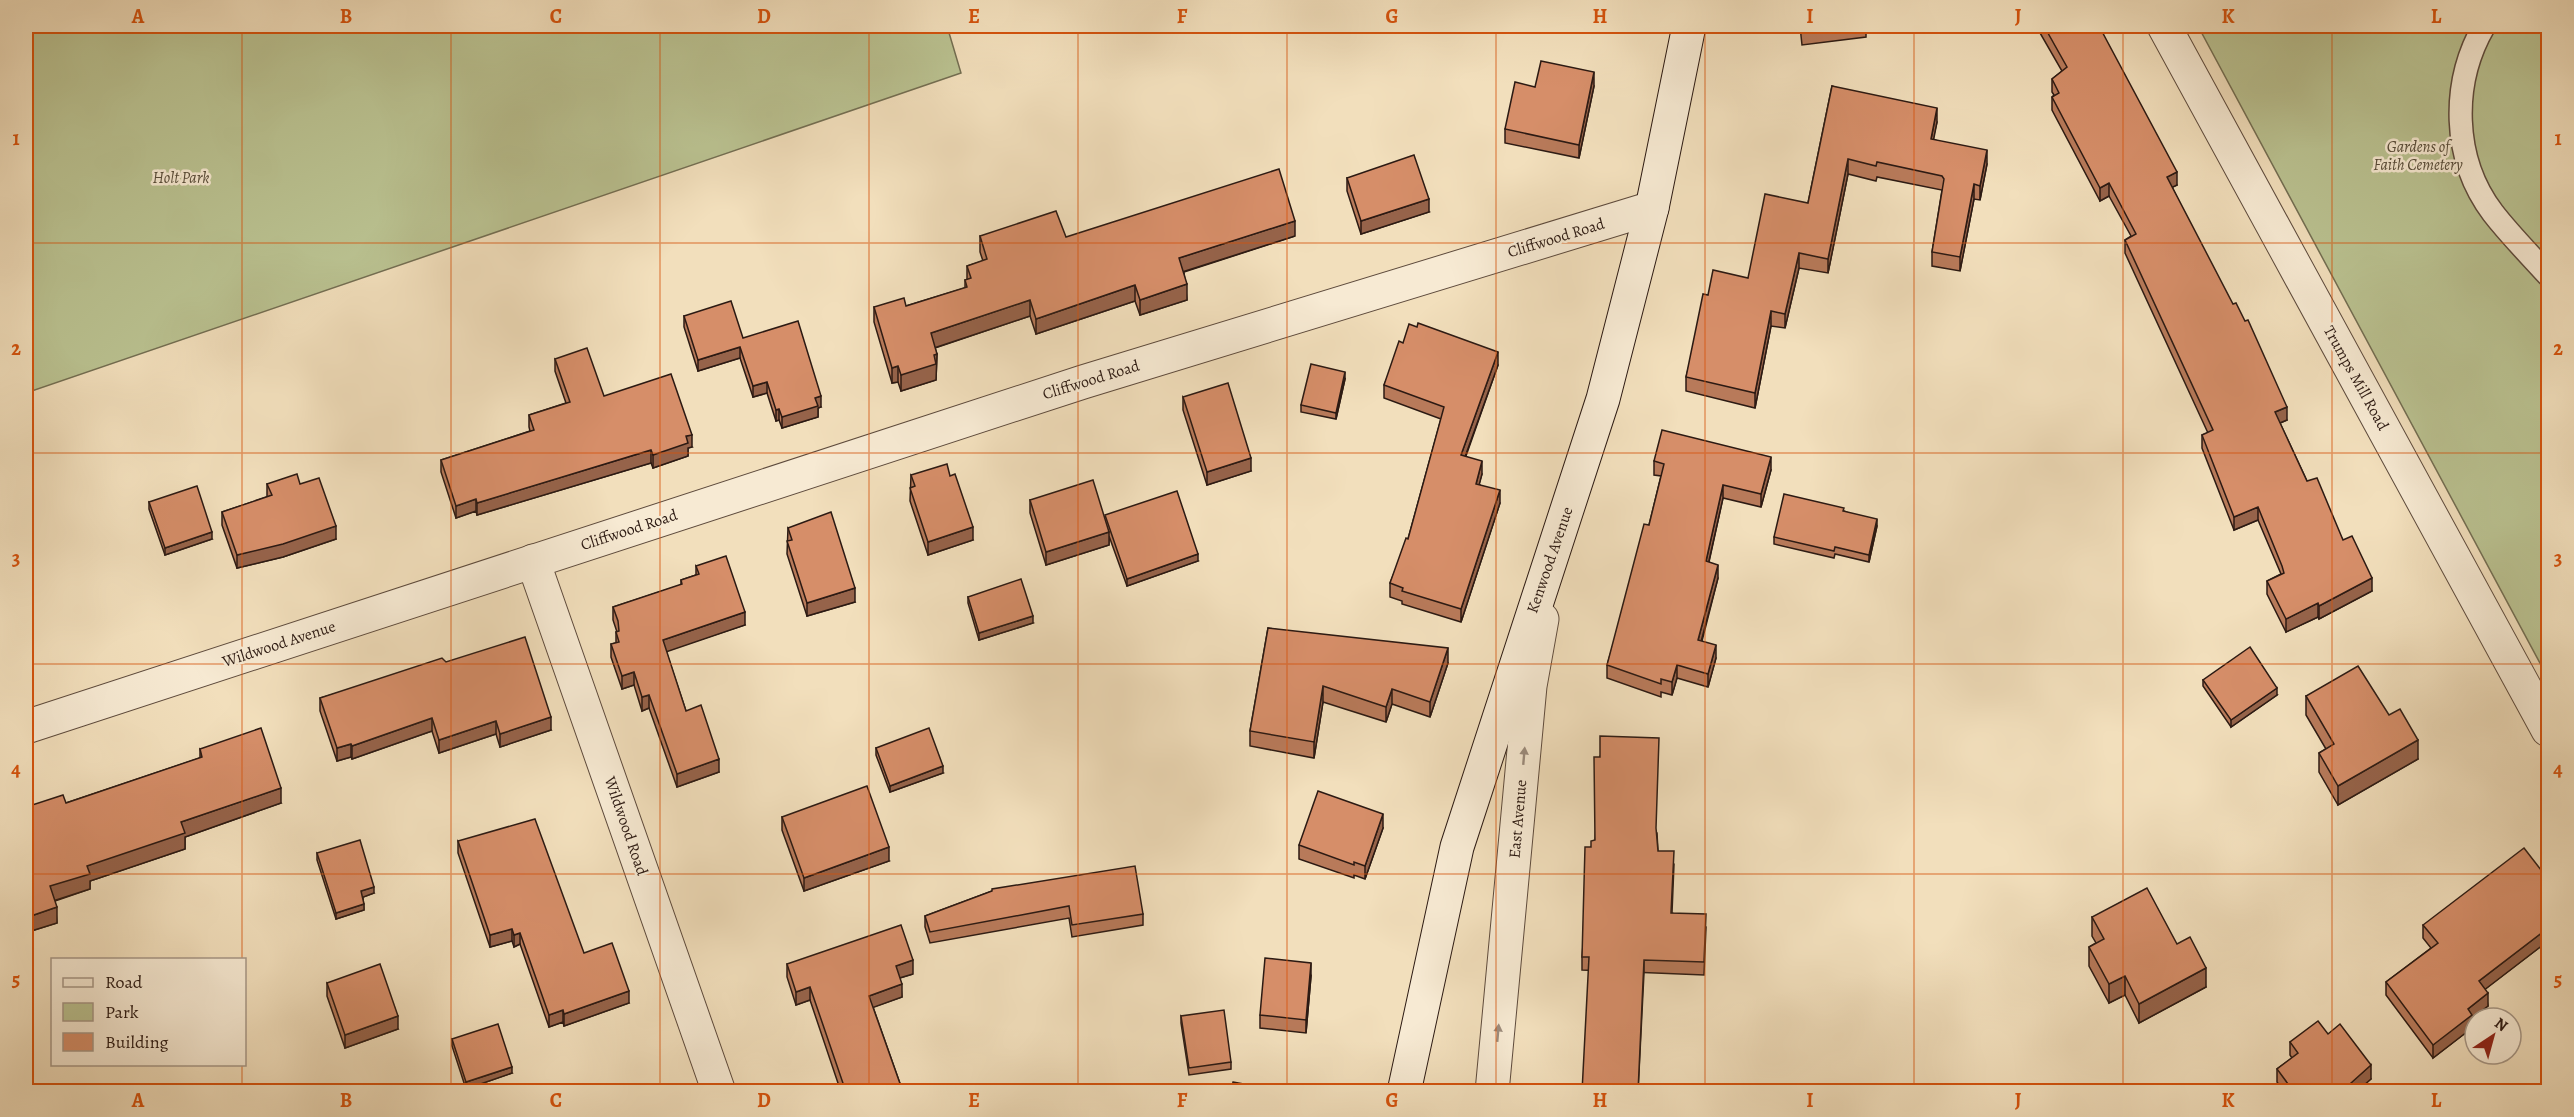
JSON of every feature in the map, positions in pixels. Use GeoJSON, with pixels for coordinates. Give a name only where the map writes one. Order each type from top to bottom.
{"type":"FeatureCollection","features":[{"type":"Feature","properties":{"kind":"street","name":"Kenwood Avenue"},"geometry":{"type":"LineString","coordinates":[[1404,1092],[1456,847],[1603,399],[1652,208],[1689,26]]}},
{"type":"Feature","properties":{"kind":"street","name":"Trumps Mill Road"},"geometry":{"type":"LineString","coordinates":[[2164,26],[2548,730]]}},
{"type":"Feature","properties":{"kind":"street","name":"Cliffwood Road"},"geometry":{"type":"LineString","coordinates":[[533,561],[1095,378],[1652,208]]}},
{"type":"Feature","properties":{"kind":"street","name":"East Avenue"},"geometry":{"type":"LineString","coordinates":[[1492,1092],[1530,686],[1554,548]]}},
{"type":"Feature","properties":{"kind":"street","name":"Wildwood Avenue"},"geometry":{"type":"LineString","coordinates":[[26,727],[533,561]]}},
{"type":"Feature","properties":{"kind":"street","name":"Wildwood Road"},"geometry":{"type":"LineString","coordinates":[[533,561],[719,1092]]}},
{"type":"Feature","properties":{"kind":"lane"},"geometry":{"type":"LineString","coordinates":[[2484,26],[2472,45],[2460,92],[2462,141],[2475,181],[2492,212],[2548,275]]}},
{"type":"Feature","properties":{"kind":"green space","name":"Holt Park"},"geometry":{"type":"Polygon","coordinates":[[[26,26],[947,26],[961,73],[26,393],[26,26]]]}},
{"type":"Feature","properties":{"kind":"green space","name":"Gardens of Faith Cemetery"},"geometry":{"type":"Polygon","coordinates":[[[2198,26],[2548,26],[2548,678],[2198,26]]]}},
{"type":"Feature","properties":{"kind":"building"},"geometry":{"type":"Polygon","coordinates":[[[1802,26],[1849,26],[1802,32],[1802,26]]]}},
{"type":"Feature","properties":{"kind":"building"},"geometry":{"type":"Polygon","coordinates":[[[2044,26],[2099,26],[2177,172],[2167,177],[2233,304],[2236,303],[2245,321],[2248,320],[2287,407],[2275,412],[2307,481],[2317,478],[2343,540],[2352,536],[2372,578],[2319,606],[2318,603],[2286,619],[2267,581],[2284,573],[2282,566],[2258,507],[2234,517],[2202,435],[2213,430],[2125,240],[2136,234],[2109,183],[2100,188],[2052,97],[2059,93],[2052,79],[2067,67],[2044,26]]]}},
{"type":"Feature","properties":{"kind":"building"},"geometry":{"type":"Polygon","coordinates":[[[1541,61],[1594,72],[1579,145],[1505,129],[1515,82],[1535,87],[1541,61]]]}},
{"type":"Feature","properties":{"kind":"building"},"geometry":{"type":"Polygon","coordinates":[[[1832,86],[1937,108],[1931,139],[1987,150],[1980,186],[1974,184],[1960,257],[1932,252],[1944,179],[1942,176],[1877,162],[1876,166],[1848,159],[1828,259],[1799,253],[1785,314],[1771,311],[1755,393],[1686,377],[1703,294],[1708,295],[1713,270],[1748,278],[1765,194],[1808,203],[1832,86]]]}},
{"type":"Feature","properties":{"kind":"building"},"geometry":{"type":"Polygon","coordinates":[[[1414,155],[1429,199],[1361,221],[1347,178],[1414,155]]]}},
{"type":"Feature","properties":{"kind":"building"},"geometry":{"type":"Polygon","coordinates":[[[1279,169],[1295,221],[1179,258],[1187,284],[1140,300],[1135,285],[1036,319],[1030,300],[931,333],[937,354],[934,355],[936,364],[901,375],[898,366],[892,368],[874,307],[904,298],[906,306],[967,287],[965,280],[971,278],[967,266],[987,259],[980,236],[1056,211],[1066,237],[1279,169]]]}},
{"type":"Feature","properties":{"kind":"building"},"geometry":{"type":"Polygon","coordinates":[[[731,301],[743,338],[798,321],[821,396],[815,398],[818,406],[782,417],[779,409],[776,410],[767,382],[753,386],[740,347],[698,360],[684,316],[731,301]]]}},
{"type":"Feature","properties":{"kind":"building"},"geometry":{"type":"Polygon","coordinates":[[[1418,323],[1498,352],[1461,455],[1482,461],[1476,484],[1500,490],[1461,609],[1402,591],[1403,588],[1390,583],[1406,538],[1408,539],[1444,407],[1384,385],[1399,341],[1403,343],[1409,324],[1417,327],[1418,323]]]}},
{"type":"Feature","properties":{"kind":"building"},"geometry":{"type":"Polygon","coordinates":[[[587,348],[604,396],[671,374],[692,435],[686,436],[688,443],[653,455],[651,450],[477,503],[476,499],[456,506],[441,460],[534,430],[529,415],[570,402],[555,359],[587,348]]]}},
{"type":"Feature","properties":{"kind":"building"},"geometry":{"type":"Polygon","coordinates":[[[1311,364],[1345,372],[1336,413],[1301,405],[1311,364]]]}},
{"type":"Feature","properties":{"kind":"building"},"geometry":{"type":"Polygon","coordinates":[[[1228,383],[1251,458],[1207,472],[1183,397],[1228,383]]]}},
{"type":"Feature","properties":{"kind":"building"},"geometry":{"type":"Polygon","coordinates":[[[1662,430],[1771,457],[1761,494],[1723,485],[1706,561],[1718,565],[1698,640],[1716,645],[1708,674],[1677,665],[1672,682],[1661,679],[1661,684],[1607,665],[1644,524],[1649,525],[1664,464],[1654,461],[1662,430]]]}},
{"type":"Feature","properties":{"kind":"building"},"geometry":{"type":"Polygon","coordinates":[[[947,464],[950,476],[955,474],[973,527],[928,542],[910,488],[915,486],[911,475],[947,464]]]}},
{"type":"Feature","properties":{"kind":"building"},"geometry":{"type":"Polygon","coordinates":[[[297,474],[300,484],[319,478],[336,526],[283,544],[237,555],[222,512],[272,495],[267,484],[297,474]]]}},
{"type":"Feature","properties":{"kind":"building"},"geometry":{"type":"Polygon","coordinates":[[[1093,480],[1109,532],[1046,552],[1030,500],[1093,480]]]}},
{"type":"Feature","properties":{"kind":"building"},"geometry":{"type":"Polygon","coordinates":[[[197,486],[212,532],[165,548],[149,502],[197,486]]]}},
{"type":"Feature","properties":{"kind":"building"},"geometry":{"type":"Polygon","coordinates":[[[1177,491],[1198,554],[1127,579],[1105,515],[1177,491]]]}},
{"type":"Feature","properties":{"kind":"building"},"geometry":{"type":"Polygon","coordinates":[[[1784,494],[1844,508],[1843,511],[1877,519],[1869,555],[1835,547],[1834,551],[1774,537],[1784,494]]]}},
{"type":"Feature","properties":{"kind":"building"},"geometry":{"type":"Polygon","coordinates":[[[831,512],[855,588],[807,603],[787,541],[792,540],[788,528],[831,512]]]}},
{"type":"Feature","properties":{"kind":"building"},"geometry":{"type":"Polygon","coordinates":[[[726,556],[745,612],[663,640],[686,711],[701,705],[719,759],[677,774],[649,695],[642,697],[634,672],[622,676],[611,644],[619,642],[616,632],[619,631],[618,621],[613,607],[682,584],[681,580],[699,574],[696,566],[726,556]]]}},
{"type":"Feature","properties":{"kind":"building"},"geometry":{"type":"Polygon","coordinates":[[[1021,579],[1033,616],[979,633],[968,597],[1021,579]]]}},
{"type":"Feature","properties":{"kind":"building"},"geometry":{"type":"Polygon","coordinates":[[[1268,628],[1448,648],[1430,702],[1392,689],[1386,707],[1323,686],[1314,742],[1250,731],[1268,628]]]}},
{"type":"Feature","properties":{"kind":"building"},"geometry":{"type":"Polygon","coordinates":[[[525,637],[551,717],[500,734],[496,721],[439,740],[432,718],[352,746],[351,744],[337,748],[320,698],[442,658],[446,662],[525,637]]]}},
{"type":"Feature","properties":{"kind":"building"},"geometry":{"type":"Polygon","coordinates":[[[2250,647],[2277,688],[2231,720],[2203,680],[2250,647]]]}},
{"type":"Feature","properties":{"kind":"building"},"geometry":{"type":"Polygon","coordinates":[[[2358,666],[2389,715],[2400,709],[2418,740],[2338,786],[2319,753],[2334,744],[2306,696],[2358,666]]]}},
{"type":"Feature","properties":{"kind":"building"},"geometry":{"type":"Polygon","coordinates":[[[261,728],[281,788],[181,822],[185,833],[87,866],[90,874],[50,886],[57,907],[28,917],[26,909],[26,807],[63,795],[66,803],[202,757],[200,749],[261,728]]]}},
{"type":"Feature","properties":{"kind":"building"},"geometry":{"type":"Polygon","coordinates":[[[929,728],[943,766],[890,786],[876,748],[929,728]]]}},
{"type":"Feature","properties":{"kind":"building"},"geometry":{"type":"Polygon","coordinates":[[[1600,736],[1659,738],[1656,828],[1658,851],[1674,851],[1671,913],[1706,914],[1704,962],[1644,960],[1638,1092],[1582,1092],[1589,957],[1582,957],[1585,847],[1591,847],[1591,841],[1595,840],[1594,757],[1600,757],[1600,736]]]}},
{"type":"Feature","properties":{"kind":"building"},"geometry":{"type":"Polygon","coordinates":[[[867,786],[889,847],[804,878],[782,817],[867,786]]]}},
{"type":"Feature","properties":{"kind":"building"},"geometry":{"type":"Polygon","coordinates":[[[1318,791],[1383,814],[1365,866],[1354,862],[1354,865],[1299,845],[1318,791]]]}},
{"type":"Feature","properties":{"kind":"building"},"geometry":{"type":"Polygon","coordinates":[[[535,819],[584,953],[612,943],[629,991],[564,1014],[563,1010],[549,1015],[520,933],[514,935],[512,929],[490,935],[458,841],[535,819]]]}},
{"type":"Feature","properties":{"kind":"building"},"geometry":{"type":"Polygon","coordinates":[[[360,840],[374,887],[361,891],[364,904],[336,913],[317,853],[360,840]]]}},
{"type":"Feature","properties":{"kind":"building"},"geometry":{"type":"Polygon","coordinates":[[[2524,848],[2548,879],[2548,928],[2479,981],[2488,993],[2472,1006],[2463,1006],[2463,1022],[2433,1045],[2386,982],[2438,943],[2423,925],[2524,848]]]}},
{"type":"Feature","properties":{"kind":"building"},"geometry":{"type":"Polygon","coordinates":[[[1135,866],[1143,914],[1072,925],[1069,906],[930,932],[925,916],[992,891],[992,889],[1135,866]]]}},
{"type":"Feature","properties":{"kind":"building"},"geometry":{"type":"Polygon","coordinates":[[[2147,888],[2177,944],[2190,937],[2206,968],[2139,1004],[2125,976],[2109,984],[2089,947],[2104,939],[2092,917],[2147,888]]]}},
{"type":"Feature","properties":{"kind":"building"},"geometry":{"type":"Polygon","coordinates":[[[901,925],[913,960],[896,966],[902,984],[869,996],[903,1092],[846,1092],[810,987],[796,992],[787,964],[901,925]]]}},
{"type":"Feature","properties":{"kind":"building"},"geometry":{"type":"Polygon","coordinates":[[[1265,958],[1311,963],[1306,1020],[1260,1015],[1265,958]]]}},
{"type":"Feature","properties":{"kind":"building"},"geometry":{"type":"Polygon","coordinates":[[[380,964],[398,1016],[345,1035],[327,983],[380,964]]]}},
{"type":"Feature","properties":{"kind":"building"},"geometry":{"type":"Polygon","coordinates":[[[1224,1010],[1231,1062],[1189,1068],[1181,1016],[1224,1010]]]}},
{"type":"Feature","properties":{"kind":"building"},"geometry":{"type":"Polygon","coordinates":[[[2318,1021],[2328,1034],[2340,1024],[2371,1065],[2341,1092],[2294,1092],[2277,1069],[2298,1053],[2290,1042],[2318,1021]]]}},
{"type":"Feature","properties":{"kind":"building"},"geometry":{"type":"Polygon","coordinates":[[[498,1024],[512,1067],[466,1082],[452,1039],[498,1024]]]}},
{"type":"Feature","properties":{"kind":"building"},"geometry":{"type":"Polygon","coordinates":[[[1233,1082],[1286,1092],[1231,1092],[1233,1082]]]}},
{"type":"Feature","properties":{"kind":"building"},"geometry":{"type":"Polygon","coordinates":[[[2208,1085],[2213,1092],[2199,1092],[2208,1085]]]}}]}
